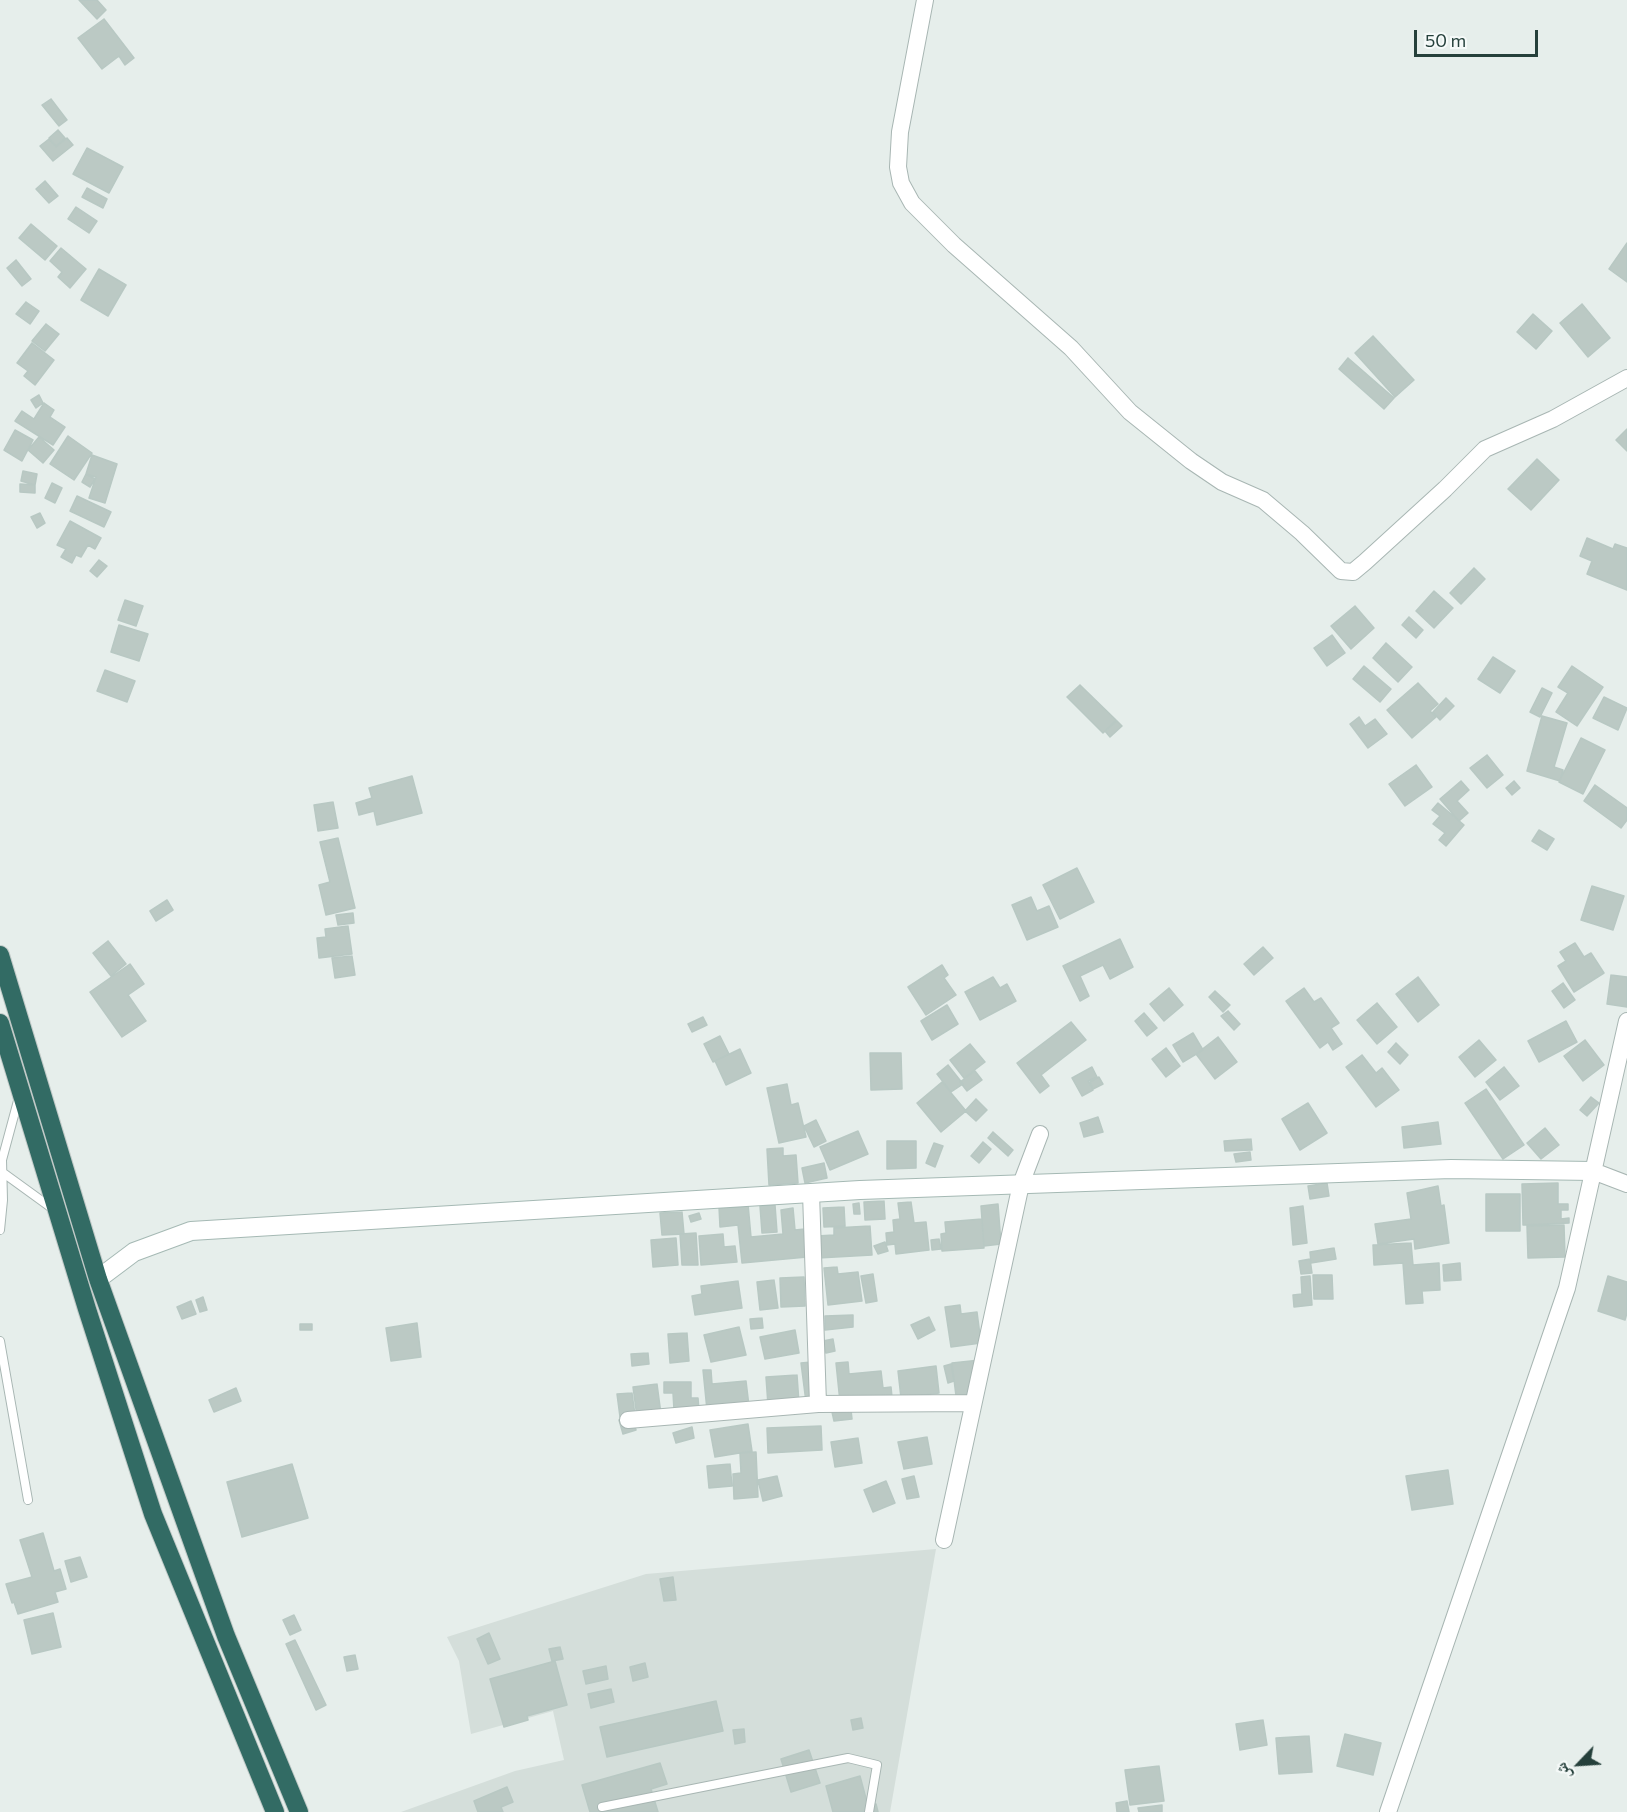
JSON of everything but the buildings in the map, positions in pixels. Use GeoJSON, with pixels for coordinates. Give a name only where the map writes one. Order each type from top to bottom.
{"type":"FeatureCollection","features":[{"type":"Feature","properties":{"kind":"highway"},"geometry":{"type":"LineString","coordinates":[[0,955],[98,1279],[226,1636],[299,1812]]}},
{"type":"Feature","properties":{"kind":"highway"},"geometry":{"type":"LineString","coordinates":[[0,1023],[57,1212],[153,1514],[275,1812]]}},
{"type":"Feature","properties":{"kind":"street"},"geometry":{"type":"LineString","coordinates":[[926,0],[900,132],[898,167],[902,183],[912,202],[954,245],[1071,348],[1130,412],[1222,483],[1263,500],[1302,533],[1341,571],[1353,572],[1365,562],[1485,449],[1553,418],[1627,378]]}},
{"type":"Feature","properties":{"kind":"street"},"geometry":{"type":"LineString","coordinates":[[1388,1812],[1567,1288],[1627,1021]]}},
{"type":"Feature","properties":{"kind":"street"},"geometry":{"type":"LineString","coordinates":[[944,1540],[1021,1184],[1040,1134]]}},
{"type":"Feature","properties":{"kind":"street"},"geometry":{"type":"LineString","coordinates":[[98,1279],[134,1252],[191,1231],[811,1193],[1451,1169],[1593,1171],[1627,1184]]}},
{"type":"Feature","properties":{"kind":"street"},"geometry":{"type":"LineString","coordinates":[[811,1193],[818,1404]]}},
{"type":"Feature","properties":{"kind":"street"},"geometry":{"type":"LineString","coordinates":[[628,1420],[818,1404],[973,1403]]}},
{"type":"Feature","properties":{"kind":"lane"},"geometry":{"type":"LineString","coordinates":[[0,1230],[5,1148],[21,1091]]}},
{"type":"Feature","properties":{"kind":"lane"},"geometry":{"type":"LineString","coordinates":[[2,1172],[57,1212]]}},
{"type":"Feature","properties":{"kind":"lane"},"geometry":{"type":"LineString","coordinates":[[0,1341],[28,1500]]}},
{"type":"Feature","properties":{"kind":"lane"},"geometry":{"type":"LineString","coordinates":[[602,1807],[848,1758],[876,1765],[869,1812]]}},
{"type":"Feature","properties":{"kind":"shaded area"},"geometry":{"type":"Polygon","coordinates":[[[936,1549],[890,1812],[401,1812],[515,1771],[564,1760],[553,1711],[471,1734],[459,1661],[447,1637],[646,1574],[936,1549]]]}}]}
